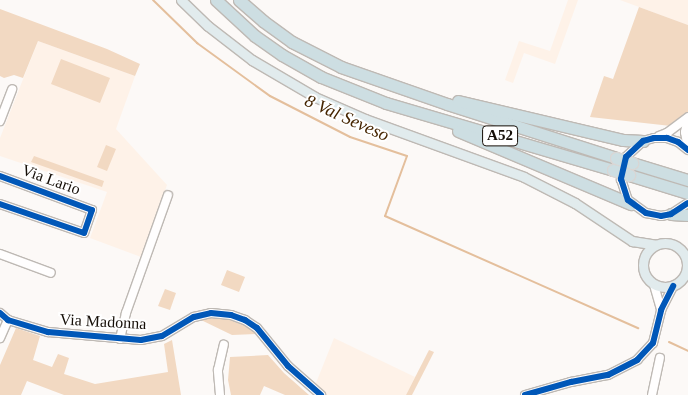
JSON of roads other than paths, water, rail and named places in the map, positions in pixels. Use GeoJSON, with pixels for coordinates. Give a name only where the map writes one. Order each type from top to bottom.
{"type":"FeatureCollection","features":[{"type":"Feature","properties":{"kind":"highway","name":"A52"},"geometry":{"type":"LineString","coordinates":[[216,0],[255,36],[282,56],[321,77],[386,103],[613,170],[687,196]]}},
{"type":"Feature","properties":{"kind":"highway","name":"A52"},"geometry":{"type":"LineString","coordinates":[[239,0],[273,28],[317,56],[359,75],[688,180]]}},
{"type":"Feature","properties":{"kind":"highway"},"geometry":{"type":"LineString","coordinates":[[391,85],[623,140],[643,141]]}},
{"type":"Feature","properties":{"kind":"highway"},"geometry":{"type":"LineString","coordinates":[[386,103],[631,204]]}},
{"type":"Feature","properties":{"kind":"highway"},"geometry":{"type":"LineString","coordinates":[[671,214],[688,215]]}},
{"type":"Feature","properties":{"kind":"main road"},"geometry":{"type":"LineString","coordinates":[[181,0],[239,50],[307,93],[365,119],[524,176],[575,203],[632,241],[656,245],[667,243],[683,248],[688,268],[683,279],[673,286],[661,288],[654,285],[645,274],[643,261],[632,241]]}},
{"type":"Feature","properties":{"kind":"main road"},"geometry":{"type":"LineString","coordinates":[[643,261],[649,250],[656,245]]}},
{"type":"Feature","properties":{"kind":"street"},"geometry":{"type":"LineString","coordinates":[[0,121],[12,89]]}},
{"type":"Feature","properties":{"kind":"street"},"geometry":{"type":"LineString","coordinates":[[687,196],[671,214],[656,216],[646,213],[631,204],[621,184],[622,167],[629,152],[643,141],[667,133],[688,117]]}},
{"type":"Feature","properties":{"kind":"street"},"geometry":{"type":"LineString","coordinates":[[688,117],[684,132],[688,150]]}},
{"type":"Feature","properties":{"kind":"street"},"geometry":{"type":"LineString","coordinates":[[654,138],[672,140],[688,150]]}},
{"type":"Feature","properties":{"kind":"street","name":"Via Lario"},"geometry":{"type":"LineString","coordinates":[[0,176],[92,210],[84,233],[0,204]]}},
{"type":"Feature","properties":{"kind":"street"},"geometry":{"type":"LineString","coordinates":[[120,339],[126,313],[168,195]]}},
{"type":"Feature","properties":{"kind":"street"},"geometry":{"type":"LineString","coordinates":[[0,254],[51,273]]}},
{"type":"Feature","properties":{"kind":"street"},"geometry":{"type":"LineString","coordinates":[[654,285],[661,310]]}},
{"type":"Feature","properties":{"kind":"street"},"geometry":{"type":"LineString","coordinates":[[525,395],[571,382],[608,375],[629,366],[647,351],[653,342],[661,310],[673,286]]}},
{"type":"Feature","properties":{"kind":"street","name":"Via Madonna"},"geometry":{"type":"LineString","coordinates":[[0,313],[8,320],[48,332],[120,339],[155,338],[194,317],[210,313],[231,315],[257,328],[288,366],[321,395]]}},
{"type":"Feature","properties":{"kind":"street"},"geometry":{"type":"LineString","coordinates":[[0,338],[8,320]]}},
{"type":"Feature","properties":{"kind":"street"},"geometry":{"type":"LineString","coordinates":[[220,395],[218,370],[224,345]]}},
{"type":"Feature","properties":{"kind":"street"},"geometry":{"type":"LineString","coordinates":[[652,395],[660,358]]}},
{"type":"Feature","properties":{"kind":"waterway","name":"8 Val Seveso"},"geometry":{"type":"LineString","coordinates":[[153,0],[197,43],[270,96],[350,137],[407,156],[385,216],[638,328]]}},
{"type":"Feature","properties":{"kind":"waterway","name":"8 Val Seveso"},"geometry":{"type":"LineString","coordinates":[[669,342],[688,351]]}}]}
